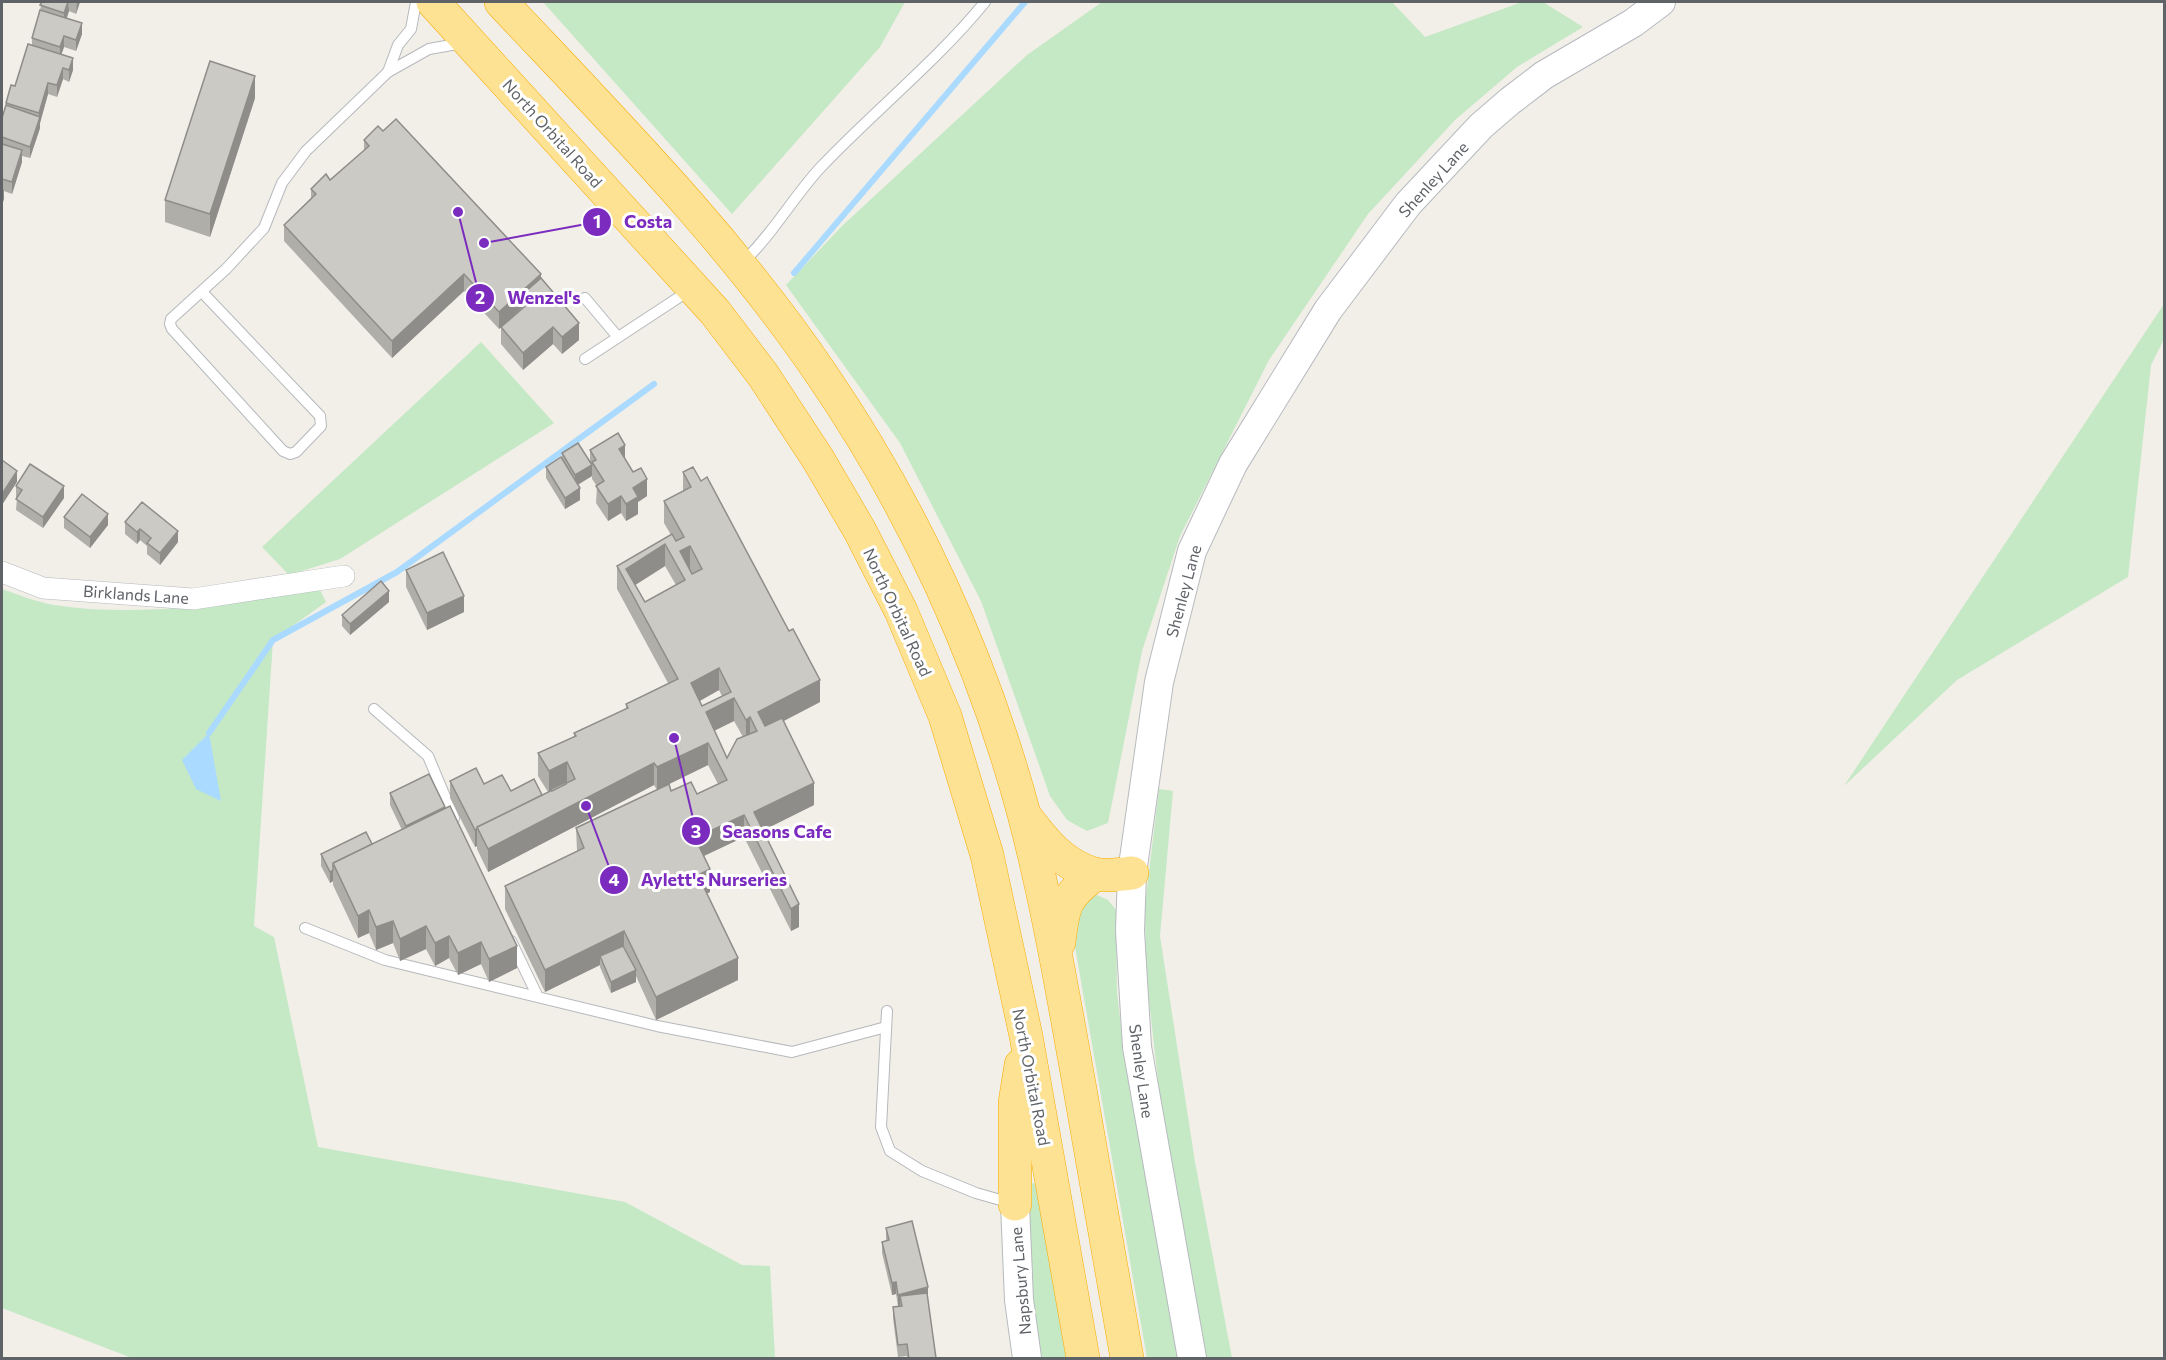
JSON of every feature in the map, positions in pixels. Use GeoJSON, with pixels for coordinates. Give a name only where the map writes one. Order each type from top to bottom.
{"type":"FeatureCollection","features":[{"type":"Feature","properties":{"kind":"highway","name":"North Orbital Road"},"geometry":{"type":"LineString","coordinates":[[433,2],[557,140],[695,287],[763,375],[818,459],[860,531],[901,611],[945,716],[987,855],[1026,1036],[1083,1359]]}},
{"type":"Feature","properties":{"kind":"highway"},"geometry":{"type":"LineString","coordinates":[[501,2],[673,185],[740,264],[825,379],[888,482],[918,538],[963,636],[1024,814],[1058,963],[1127,1359]]}},
{"type":"Feature","properties":{"kind":"highway"},"geometry":{"type":"LineString","coordinates":[[1024,814],[1050,850],[1068,862],[1095,874],[1132,873]]}},
{"type":"Feature","properties":{"kind":"highway"},"geometry":{"type":"LineString","coordinates":[[1058,963],[1062,914],[1066,899],[1095,874]]}},
{"type":"Feature","properties":{"kind":"highway"},"geometry":{"type":"LineString","coordinates":[[1014,1204],[1015,1103],[1026,1036]]}},
{"type":"Feature","properties":{"kind":"main road","name":"Shenley Lane"},"geometry":{"type":"LineString","coordinates":[[1192,1359],[1137,1047],[1130,931],[1132,873],[1160,682],[1191,551],[1233,464],[1328,310],[1408,204],[1481,126],[1510,102],[1544,75],[1633,23],[1661,2]]}},
{"type":"Feature","properties":{"kind":"main road","name":"Napsbury Lane"},"geometry":{"type":"LineString","coordinates":[[1014,1204],[1019,1300],[1027,1359]]}},
{"type":"Feature","properties":{"kind":"street","name":"Birklands Lane"},"geometry":{"type":"LineString","coordinates":[[2,572],[43,588],[193,599],[344,576]]}},
{"type":"Feature","properties":{"kind":"lane"},"geometry":{"type":"LineString","coordinates":[[388,72],[398,45],[411,29],[416,2]]}},
{"type":"Feature","properties":{"kind":"lane"},"geometry":{"type":"LineString","coordinates":[[740,264],[765,240],[820,168],[949,42],[985,2]]}},
{"type":"Feature","properties":{"kind":"lane"},"geometry":{"type":"LineString","coordinates":[[202,292],[320,417],[321,426],[296,452],[290,454],[283,451],[172,329],[171,319],[202,292],[264,228],[282,183],[306,151],[388,72],[429,49],[447,44],[472,43]]}},
{"type":"Feature","properties":{"kind":"lane"},"geometry":{"type":"LineString","coordinates":[[585,359],[695,287]]}},
{"type":"Feature","properties":{"kind":"lane"},"geometry":{"type":"LineString","coordinates":[[585,297],[617,336]]}},
{"type":"Feature","properties":{"kind":"lane"},"geometry":{"type":"LineString","coordinates":[[374,709],[429,756],[458,827]]}},
{"type":"Feature","properties":{"kind":"lane"},"geometry":{"type":"LineString","coordinates":[[305,928],[385,960],[537,995],[657,1026],[792,1052],[886,1027]]}},
{"type":"Feature","properties":{"kind":"lane"},"geometry":{"type":"LineString","coordinates":[[507,932],[537,995]]}},
{"type":"Feature","properties":{"kind":"lane"},"geometry":{"type":"LineString","coordinates":[[887,1011],[881,1127],[890,1151],[922,1171],[976,1193],[1014,1204]]}},
{"type":"Feature","properties":{"kind":"green space"},"geometry":{"type":"Polygon","coordinates":[[[543,2],[905,2],[880,47],[732,214],[543,2]]]}},
{"type":"Feature","properties":{"kind":"green space"},"geometry":{"type":"Polygon","coordinates":[[[1102,2],[1392,2],[1425,37],[1522,2],[1543,2],[1583,27],[1517,67],[1455,120],[1368,214],[1269,360],[1180,536],[1142,651],[1108,823],[1087,831],[1067,820],[1050,796],[981,601],[900,443],[786,285],[842,226],[1027,55],[1102,2]]]}},
{"type":"Feature","properties":{"kind":"green space"},"geometry":{"type":"Polygon","coordinates":[[[2164,304],[2164,339],[2151,365],[2128,577],[1957,680],[1844,786],[2164,304]]]}},
{"type":"Feature","properties":{"kind":"green space"},"geometry":{"type":"Polygon","coordinates":[[[481,342],[554,423],[340,559],[289,575],[262,547],[481,342]]]}},
{"type":"Feature","properties":{"kind":"green space"},"geometry":{"type":"Polygon","coordinates":[[[319,588],[326,602],[273,640],[254,926],[274,937],[318,1147],[625,1202],[742,1265],[770,1266],[775,1358],[132,1358],[2,1308],[2,589],[54,605],[86,609],[153,610],[221,604],[319,588]]]}},
{"type":"Feature","properties":{"kind":"green space"},"geometry":{"type":"Polygon","coordinates":[[[1159,789],[1173,791],[1160,936],[1195,1162],[1232,1358],[1204,1358],[1167,1161],[1146,973],[1145,905],[1159,789]]]}},
{"type":"Feature","properties":{"kind":"green space"},"geometry":{"type":"Polygon","coordinates":[[[1097,895],[1108,900],[1116,910],[1117,992],[1123,1045],[1181,1358],[1147,1358],[1074,941],[1074,920],[1085,897],[1097,895]]]}},
{"type":"Feature","properties":{"kind":"green space"},"geometry":{"type":"Polygon","coordinates":[[[1036,1183],[1066,1358],[1035,1358],[1022,1185],[1036,1183]]]}},
{"type":"Feature","properties":{"kind":"water"},"geometry":{"type":"Polygon","coordinates":[[[209,733],[221,801],[196,789],[182,760],[209,733]]]}},
{"type":"Feature","properties":{"kind":"building"},"geometry":{"type":"Polygon","coordinates":[[[42,2],[68,2],[64,13],[40,5],[42,2]]]}},
{"type":"Feature","properties":{"kind":"building"},"geometry":{"type":"Polygon","coordinates":[[[40,10],[82,23],[76,40],[64,36],[60,47],[32,38],[40,10]]]}},
{"type":"Feature","properties":{"kind":"building"},"geometry":{"type":"Polygon","coordinates":[[[28,44],[73,58],[69,70],[63,68],[57,85],[48,83],[39,113],[6,103],[11,85],[15,86],[28,44]]]}},
{"type":"Feature","properties":{"kind":"building"},"geometry":{"type":"Polygon","coordinates":[[[210,61],[255,76],[210,214],[165,200],[210,61]]]}},
{"type":"Feature","properties":{"kind":"building"},"geometry":{"type":"Polygon","coordinates":[[[6,105],[40,117],[30,147],[2,137],[2,118],[6,105]]]}},
{"type":"Feature","properties":{"kind":"building"},"geometry":{"type":"Polygon","coordinates":[[[396,119],[541,274],[499,312],[464,274],[392,341],[284,225],[316,194],[311,189],[326,174],[330,180],[369,146],[364,140],[378,126],[383,131],[396,119]]]}},
{"type":"Feature","properties":{"kind":"building"},"geometry":{"type":"Polygon","coordinates":[[[2,144],[22,150],[12,182],[2,179],[2,144]]]}},
{"type":"Feature","properties":{"kind":"building"},"geometry":{"type":"Polygon","coordinates":[[[541,278],[579,323],[562,337],[553,327],[523,353],[501,327],[531,301],[524,293],[541,278]]]}},
{"type":"Feature","properties":{"kind":"building"},"geometry":{"type":"Polygon","coordinates":[[[618,433],[625,445],[619,449],[633,472],[641,468],[647,479],[633,488],[638,497],[626,504],[621,496],[608,504],[596,486],[604,481],[592,462],[596,460],[590,450],[618,433]]]}},
{"type":"Feature","properties":{"kind":"building"},"geometry":{"type":"Polygon","coordinates":[[[578,443],[592,465],[575,475],[562,453],[578,443]]]}},
{"type":"Feature","properties":{"kind":"building"},"geometry":{"type":"Polygon","coordinates":[[[561,457],[580,488],[565,498],[546,467],[561,457]]]}},
{"type":"Feature","properties":{"kind":"building"},"geometry":{"type":"Polygon","coordinates":[[[2,460],[17,471],[2,494],[2,460]]]}},
{"type":"Feature","properties":{"kind":"building"},"geometry":{"type":"Polygon","coordinates":[[[30,464],[64,486],[43,517],[16,499],[22,490],[16,486],[30,464]]]}},
{"type":"Feature","properties":{"kind":"building"},"geometry":{"type":"Polygon","coordinates":[[[693,467],[701,481],[707,477],[789,631],[793,629],[820,680],[758,712],[765,726],[782,718],[814,783],[754,812],[799,904],[791,909],[744,815],[695,838],[710,869],[698,875],[738,958],[656,997],[624,931],[545,970],[505,886],[584,848],[576,828],[669,784],[671,791],[691,782],[697,794],[727,780],[708,743],[657,767],[654,763],[488,849],[477,827],[575,779],[567,762],[549,771],[538,753],[576,736],[574,733],[628,708],[626,704],[678,679],[617,566],[672,534],[676,541],[684,537],[664,501],[691,487],[683,472],[693,467]],[[665,544],[626,569],[645,602],[685,580],[665,544]],[[690,546],[680,551],[692,574],[702,569],[690,546]],[[719,668],[691,683],[702,706],[731,692],[719,668]],[[734,698],[706,712],[727,758],[737,739],[757,731],[750,717],[746,720],[734,698]]]}},
{"type":"Feature","properties":{"kind":"building"},"geometry":{"type":"Polygon","coordinates":[[[82,494],[108,514],[90,537],[64,517],[82,494]]]}},
{"type":"Feature","properties":{"kind":"building"},"geometry":{"type":"Polygon","coordinates":[[[142,502],[178,531],[160,553],[147,543],[151,538],[140,529],[137,532],[125,522],[142,502]]]}},
{"type":"Feature","properties":{"kind":"building"},"geometry":{"type":"Polygon","coordinates":[[[443,552],[464,596],[427,613],[406,570],[443,552]]]}},
{"type":"Feature","properties":{"kind":"building"},"geometry":{"type":"Polygon","coordinates":[[[381,581],[389,591],[350,624],[342,615],[381,581]]]}},
{"type":"Feature","properties":{"kind":"building"},"geometry":{"type":"Polygon","coordinates":[[[476,768],[484,784],[502,775],[511,791],[534,779],[542,795],[475,830],[450,781],[476,768]]]}},
{"type":"Feature","properties":{"kind":"building"},"geometry":{"type":"Polygon","coordinates":[[[429,774],[445,807],[406,826],[390,793],[429,774]]]}},
{"type":"Feature","properties":{"kind":"building"},"geometry":{"type":"Polygon","coordinates":[[[566,782],[566,784],[552,791],[551,789],[566,782]]]}},
{"type":"Feature","properties":{"kind":"building"},"geometry":{"type":"Polygon","coordinates":[[[450,806],[517,946],[489,959],[481,942],[458,953],[449,936],[435,943],[426,926],[400,939],[393,921],[376,927],[369,910],[358,916],[333,863],[450,806]]]}},
{"type":"Feature","properties":{"kind":"building"},"geometry":{"type":"Polygon","coordinates":[[[366,832],[372,844],[333,863],[333,870],[330,872],[321,854],[366,832]]]}},
{"type":"Feature","properties":{"kind":"building"},"geometry":{"type":"Polygon","coordinates":[[[623,946],[636,970],[611,982],[600,956],[623,946]]]}},
{"type":"Feature","properties":{"kind":"building"},"geometry":{"type":"Polygon","coordinates":[[[912,1221],[928,1287],[898,1295],[896,1282],[892,1283],[882,1242],[889,1240],[886,1228],[912,1221]]]}},
{"type":"Feature","properties":{"kind":"building"},"geometry":{"type":"Polygon","coordinates":[[[927,1293],[936,1358],[909,1359],[907,1344],[898,1345],[893,1307],[902,1306],[900,1296],[927,1293]]]}},
{"type":"Feature","properties":{"kind":"waterway"},"geometry":{"type":"LineString","coordinates":[[794,273],[1025,2]]}},
{"type":"Feature","properties":{"kind":"waterway"},"geometry":{"type":"LineString","coordinates":[[209,733],[273,640],[397,572],[654,384]]}},
{"type":"Feature","properties":{"kind":"place","name":"Wenzel's"},"geometry":{"type":"Point","coordinates":[458,212]}},
{"type":"Feature","properties":{"kind":"place","name":"Costa"},"geometry":{"type":"Point","coordinates":[484,243]}},
{"type":"Feature","properties":{"kind":"place","name":"Seasons Cafe"},"geometry":{"type":"Point","coordinates":[674,738]}},
{"type":"Feature","properties":{"kind":"place","name":"Aylett's Nurseries"},"geometry":{"type":"Point","coordinates":[586,806]}}]}
